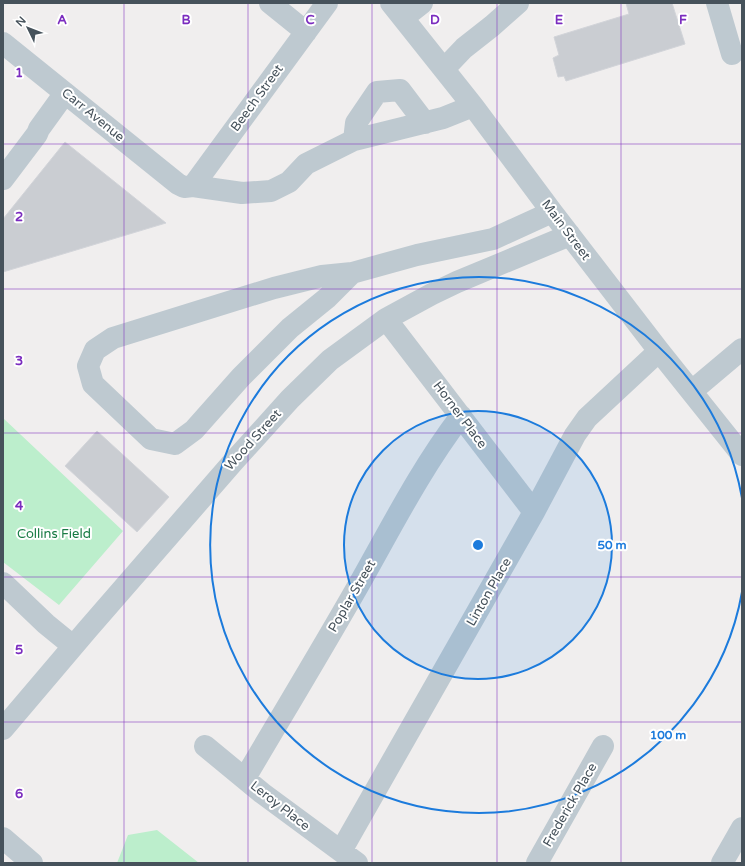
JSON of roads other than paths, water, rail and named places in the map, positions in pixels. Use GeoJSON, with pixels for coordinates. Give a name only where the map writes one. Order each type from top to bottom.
{"type":"FeatureCollection","features":[{"type":"Feature","properties":{"kind":"street"},"geometry":{"type":"LineString","coordinates":[[270,3],[306,32]]}},
{"type":"Feature","properties":{"kind":"street","name":"Beech Street"},"geometry":{"type":"LineString","coordinates":[[188,186],[327,3]]}},
{"type":"Feature","properties":{"kind":"street"},"geometry":{"type":"LineString","coordinates":[[397,11],[422,3]]}},
{"type":"Feature","properties":{"kind":"street"},"geometry":{"type":"LineString","coordinates":[[717,3],[732,54]]}},
{"type":"Feature","properties":{"kind":"street"},"geometry":{"type":"LineString","coordinates":[[444,69],[505,7]]}},
{"type":"Feature","properties":{"kind":"street","name":"Main Street"},"geometry":{"type":"LineString","coordinates":[[397,11],[473,106],[659,351],[742,455]]}},
{"type":"Feature","properties":{"kind":"street","name":"Carr Avenue"},"geometry":{"type":"LineString","coordinates":[[3,43],[178,184],[188,186]]}},
{"type":"Feature","properties":{"kind":"street"},"geometry":{"type":"LineString","coordinates":[[354,140],[356,123],[377,92],[400,90],[425,122]]}},
{"type":"Feature","properties":{"kind":"street"},"geometry":{"type":"LineString","coordinates":[[3,179],[37,134],[65,93]]}},
{"type":"Feature","properties":{"kind":"street"},"geometry":{"type":"LineString","coordinates":[[188,186],[242,193],[271,191],[289,182],[306,164],[354,140],[443,118],[473,106]]}},
{"type":"Feature","properties":{"kind":"street"},"geometry":{"type":"LineString","coordinates":[[352,273],[327,298],[290,328],[241,377],[194,430],[175,444],[151,439],[93,384],[88,366],[95,350],[113,338],[274,288],[322,276],[352,273],[417,255],[493,239],[552,212]]}},
{"type":"Feature","properties":{"kind":"street","name":"Wood Street"},"geometry":{"type":"LineString","coordinates":[[3,729],[73,646],[290,399],[330,360],[386,319],[457,282],[570,235]]}},
{"type":"Feature","properties":{"kind":"street"},"geometry":{"type":"LineString","coordinates":[[446,249],[457,282]]}},
{"type":"Feature","properties":{"kind":"street","name":"Horner Place"},"geometry":{"type":"LineString","coordinates":[[386,319],[534,512]]}},
{"type":"Feature","properties":{"kind":"street"},"geometry":{"type":"LineString","coordinates":[[692,391],[742,349]]}},
{"type":"Feature","properties":{"kind":"street","name":"Linton Place"},"geometry":{"type":"LineString","coordinates":[[349,857],[575,435],[587,418],[659,351]]}},
{"type":"Feature","properties":{"kind":"street","name":"Poplar Street"},"geometry":{"type":"LineString","coordinates":[[245,778],[333,630],[422,472],[460,416]]}},
{"type":"Feature","properties":{"kind":"street"},"geometry":{"type":"LineString","coordinates":[[3,583],[46,624],[73,646]]}},
{"type":"Feature","properties":{"kind":"street","name":"Leroy Place"},"geometry":{"type":"LineString","coordinates":[[205,746],[262,793],[349,857]]}},
{"type":"Feature","properties":{"kind":"street","name":"Frederick Place"},"geometry":{"type":"LineString","coordinates":[[537,863],[604,746]]}},
{"type":"Feature","properties":{"kind":"street"},"geometry":{"type":"LineString","coordinates":[[3,838],[32,863]]}},
{"type":"Feature","properties":{"kind":"street"},"geometry":{"type":"LineString","coordinates":[[722,863],[739,842]]}},
{"type":"Feature","properties":{"kind":"park label","name":"Collins Field"},"geometry":{"type":"Point","coordinates":[54,534]}}]}
